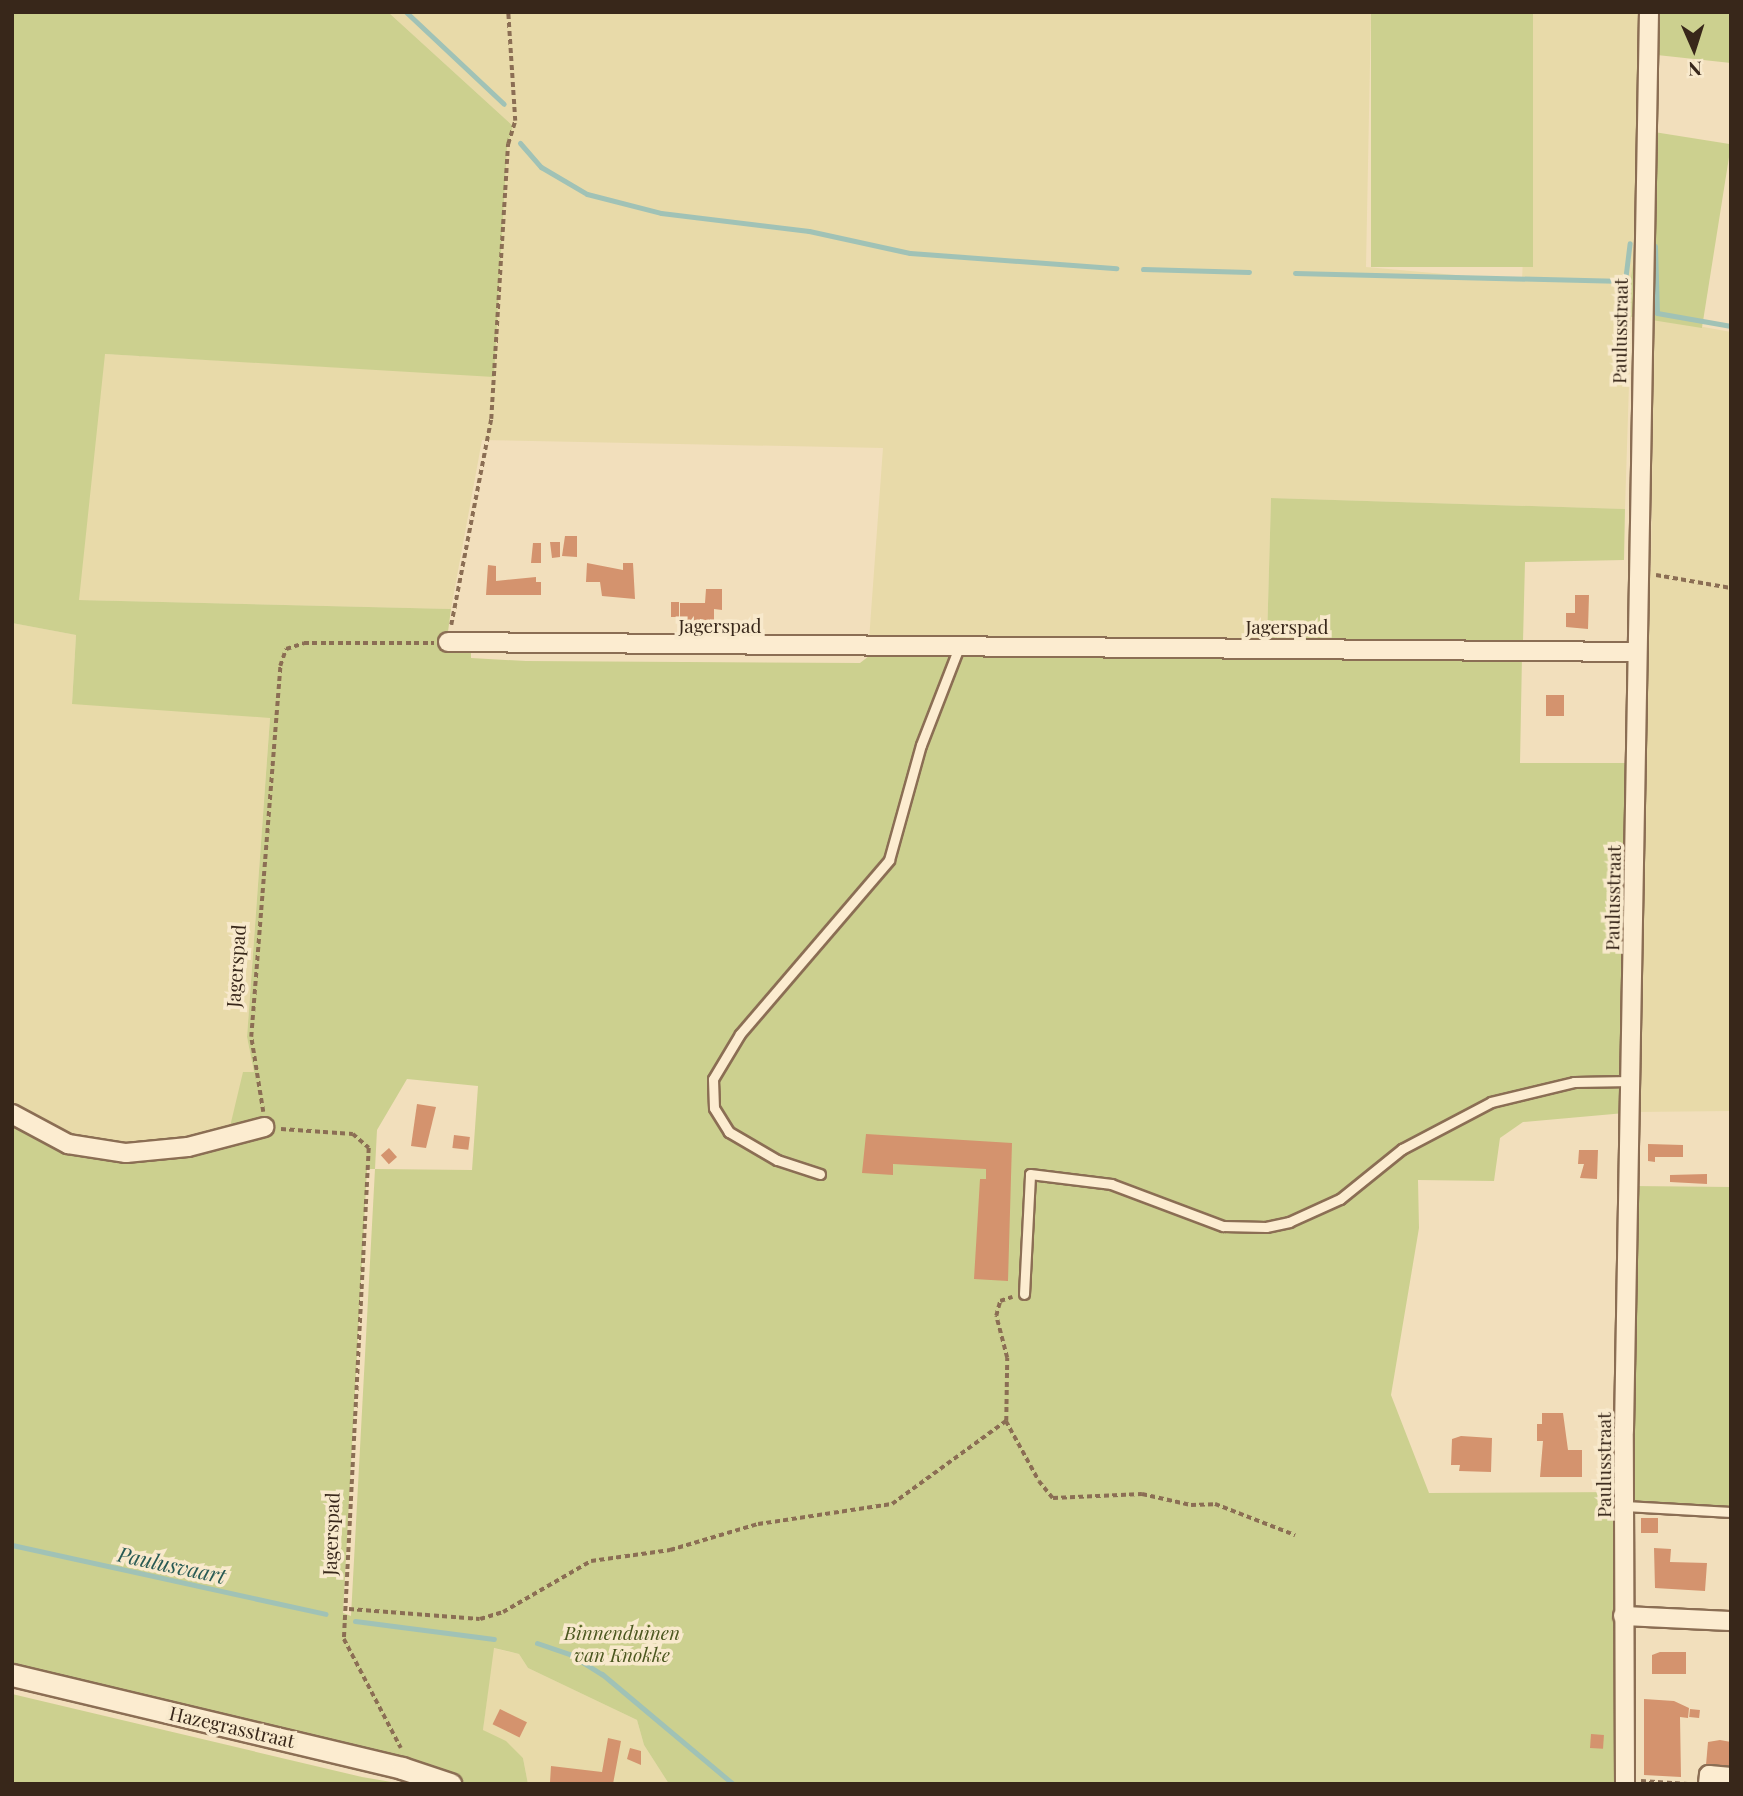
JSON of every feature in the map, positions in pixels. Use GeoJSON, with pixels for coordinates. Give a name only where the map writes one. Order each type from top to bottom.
{"type":"FeatureCollection","features":[{"type":"Feature","properties":{"kind":"street","name":"Paulusstraat"},"geometry":{"type":"LineString","coordinates":[[1625,1782],[1623,1616],[1636,574],[1649,12]]}},
{"type":"Feature","properties":{"kind":"street","name":"Jagerspad"},"geometry":{"type":"LineString","coordinates":[[448,642],[1636,652]]}},
{"type":"Feature","properties":{"kind":"street"},"geometry":{"type":"LineString","coordinates":[[12,1114],[68,1144],[126,1153],[188,1147],[264,1127]]}},
{"type":"Feature","properties":{"kind":"street"},"geometry":{"type":"LineString","coordinates":[[1623,1616],[1731,1621]]}},
{"type":"Feature","properties":{"kind":"street","name":"Hazegrasstraat"},"geometry":{"type":"LineString","coordinates":[[12,1675],[402,1768],[450,1784]]}},
{"type":"Feature","properties":{"kind":"street"},"geometry":{"type":"LineString","coordinates":[[1708,1784],[1709,1775],[1731,1777]]}},
{"type":"Feature","properties":{"kind":"lane"},"geometry":{"type":"LineString","coordinates":[[820,1174],[777,1160],[729,1132],[714,1108],[713,1079],[740,1034],[889,860],[921,745],[959,647]]}},
{"type":"Feature","properties":{"kind":"lane"},"geometry":{"type":"LineString","coordinates":[[1024,1294],[1030,1174],[1111,1185],[1223,1226],[1266,1227],[1289,1222],[1340,1199],[1402,1149],[1492,1102],[1574,1082],[1630,1081]]}},
{"type":"Feature","properties":{"kind":"lane"},"geometry":{"type":"LineString","coordinates":[[1625,1506],[1731,1512]]}},
{"type":"Feature","properties":{"kind":"path"},"geometry":{"type":"LineString","coordinates":[[448,642],[491,419],[508,144],[515,121],[508,12]]}},
{"type":"Feature","properties":{"kind":"path"},"geometry":{"type":"LineString","coordinates":[[1636,574],[1731,588]]}},
{"type":"Feature","properties":{"kind":"path","name":"Jagerspad"},"geometry":{"type":"LineString","coordinates":[[402,1768],[400,1746],[344,1639],[349,1609],[369,1148],[353,1134],[264,1127],[251,1037],[280,666],[286,649],[304,643],[448,642]]}},
{"type":"Feature","properties":{"kind":"path"},"geometry":{"type":"LineString","coordinates":[[1024,1294],[1000,1301],[996,1316],[1007,1358],[1006,1421],[1039,1481],[1053,1497],[1142,1494],[1191,1505],[1215,1504],[1294,1535]]}},
{"type":"Feature","properties":{"kind":"path"},"geometry":{"type":"LineString","coordinates":[[349,1609],[480,1619],[503,1612],[591,1561],[670,1550],[758,1524],[872,1511],[905,1498],[1006,1421]]}},
{"type":"Feature","properties":{"kind":"path"},"geometry":{"type":"LineString","coordinates":[[1625,1782],[1688,1784]]}},
{"type":"Feature","properties":{"kind":"shaded area"},"geometry":{"type":"Polygon","coordinates":[[[388,12],[1371,12],[1366,267],[1522,281],[1533,12],[1641,12],[1625,509],[1271,498],[1267,640],[869,640],[883,448],[482,440],[451,609],[78,600],[104,354],[494,376],[507,148],[513,126],[388,12]]]}},
{"type":"Feature","properties":{"kind":"shaded area"},"geometry":{"type":"Polygon","coordinates":[[[1654,318],[1731,332],[1731,1111],[1636,1112],[1644,569],[1651,569],[1654,318]]]}},
{"type":"Feature","properties":{"kind":"shaded area"},"geometry":{"type":"Polygon","coordinates":[[[12,623],[76,635],[72,703],[270,717],[247,1037],[254,1072],[228,1135],[159,1147],[68,1139],[12,1109],[12,623]]]}},
{"type":"Feature","properties":{"kind":"shaded area"},"geometry":{"type":"Polygon","coordinates":[[[493,1648],[519,1654],[528,1668],[637,1720],[644,1745],[669,1784],[528,1784],[523,1758],[483,1730],[493,1648]]]}},
{"type":"Feature","properties":{"kind":"green space","name":"Binnenduinen van Knokke"},"geometry":{"type":"Polygon","coordinates":[[[12,12],[388,12],[513,126],[507,148],[494,377],[105,354],[79,600],[451,609],[446,647],[471,653],[471,658],[526,661],[860,663],[869,656],[946,655],[1522,656],[1520,763],[1641,763],[1636,1112],[1523,1122],[1500,1138],[1494,1181],[1418,1180],[1419,1228],[1391,1395],[1429,1493],[1631,1492],[1633,1186],[1731,1187],[1731,1509],[1632,1504],[1632,1784],[669,1784],[644,1745],[637,1720],[528,1668],[519,1654],[494,1648],[483,1730],[506,1741],[523,1758],[528,1784],[468,1784],[404,1760],[12,1667],[12,1118],[94,1153],[228,1135],[243,1072],[254,1072],[247,1037],[270,718],[72,704],[76,635],[12,623],[12,12]],[[407,1079],[377,1130],[375,1169],[472,1170],[478,1086],[407,1079]],[[367,1169],[343,1613],[351,1616],[375,1169],[367,1169]]]}},
{"type":"Feature","properties":{"kind":"green space"},"geometry":{"type":"Polygon","coordinates":[[[1371,12],[1533,12],[1533,267],[1371,267],[1371,12]]]}},
{"type":"Feature","properties":{"kind":"green space"},"geometry":{"type":"Polygon","coordinates":[[[1660,12],[1731,12],[1731,63],[1657,55],[1660,12]]]}},
{"type":"Feature","properties":{"kind":"green space"},"geometry":{"type":"Polygon","coordinates":[[[1654,132],[1731,144],[1702,328],[1625,316],[1654,132]]]}},
{"type":"Feature","properties":{"kind":"green space"},"geometry":{"type":"Polygon","coordinates":[[[1271,498],[1625,509],[1624,560],[1525,562],[1523,641],[1267,640],[1271,498]]]}},
{"type":"Feature","properties":{"kind":"green space"},"geometry":{"type":"Polygon","coordinates":[[[12,1694],[362,1777],[403,1784],[12,1784],[12,1694]]]}},
{"type":"Feature","properties":{"kind":"building"},"geometry":{"type":"Polygon","coordinates":[[[565,536],[577,536],[577,557],[562,556],[565,536]]]}},
{"type":"Feature","properties":{"kind":"building"},"geometry":{"type":"Polygon","coordinates":[[[550,542],[560,542],[560,557],[552,558],[550,542]]]}},
{"type":"Feature","properties":{"kind":"building"},"geometry":{"type":"Polygon","coordinates":[[[533,543],[541,543],[541,563],[531,563],[533,543]]]}},
{"type":"Feature","properties":{"kind":"building"},"geometry":{"type":"Polygon","coordinates":[[[587,563],[623,570],[623,563],[633,563],[635,599],[602,596],[600,582],[586,582],[587,563]]]}},
{"type":"Feature","properties":{"kind":"building"},"geometry":{"type":"Polygon","coordinates":[[[488,565],[496,566],[496,581],[536,577],[536,582],[541,582],[541,595],[486,595],[488,565]]]}},
{"type":"Feature","properties":{"kind":"building"},"geometry":{"type":"Polygon","coordinates":[[[706,589],[722,589],[722,610],[714,609],[714,621],[680,621],[680,603],[705,603],[706,589]]]}},
{"type":"Feature","properties":{"kind":"building"},"geometry":{"type":"Polygon","coordinates":[[[1575,595],[1589,595],[1588,629],[1566,627],[1566,613],[1575,613],[1575,595]]]}},
{"type":"Feature","properties":{"kind":"building"},"geometry":{"type":"Polygon","coordinates":[[[671,602],[679,602],[679,617],[671,617],[671,602]]]}},
{"type":"Feature","properties":{"kind":"building"},"geometry":{"type":"Polygon","coordinates":[[[1546,695],[1564,695],[1564,716],[1546,716],[1546,695]]]}},
{"type":"Feature","properties":{"kind":"building"},"geometry":{"type":"Polygon","coordinates":[[[417,1104],[436,1107],[426,1148],[411,1146],[417,1104]]]}},
{"type":"Feature","properties":{"kind":"building"},"geometry":{"type":"Polygon","coordinates":[[[866,1134],[1012,1143],[1008,1281],[974,1279],[980,1179],[986,1179],[986,1169],[893,1164],[893,1175],[862,1173],[866,1134]]]}},
{"type":"Feature","properties":{"kind":"building"},"geometry":{"type":"Polygon","coordinates":[[[454,1135],[470,1137],[468,1150],[452,1148],[454,1135]]]}},
{"type":"Feature","properties":{"kind":"building"},"geometry":{"type":"Polygon","coordinates":[[[1648,1144],[1683,1145],[1683,1157],[1655,1157],[1655,1162],[1648,1161],[1648,1144]]]}},
{"type":"Feature","properties":{"kind":"building"},"geometry":{"type":"Polygon","coordinates":[[[389,1148],[397,1157],[389,1164],[381,1155],[389,1148]]]}},
{"type":"Feature","properties":{"kind":"building"},"geometry":{"type":"Polygon","coordinates":[[[1579,1150],[1598,1150],[1597,1179],[1580,1178],[1584,1164],[1578,1164],[1579,1150]]]}},
{"type":"Feature","properties":{"kind":"building"},"geometry":{"type":"Polygon","coordinates":[[[1707,1174],[1707,1184],[1670,1182],[1670,1175],[1707,1174]]]}},
{"type":"Feature","properties":{"kind":"building"},"geometry":{"type":"Polygon","coordinates":[[[1542,1413],[1563,1413],[1568,1450],[1582,1450],[1582,1477],[1540,1477],[1543,1441],[1537,1441],[1537,1424],[1542,1424],[1542,1413]]]}},
{"type":"Feature","properties":{"kind":"building"},"geometry":{"type":"Polygon","coordinates":[[[1461,1436],[1492,1438],[1491,1472],[1459,1471],[1460,1465],[1451,1465],[1452,1439],[1461,1436]]]}},
{"type":"Feature","properties":{"kind":"building"},"geometry":{"type":"Polygon","coordinates":[[[1641,1518],[1658,1518],[1658,1533],[1641,1533],[1641,1518]]]}},
{"type":"Feature","properties":{"kind":"building"},"geometry":{"type":"Polygon","coordinates":[[[1654,1548],[1671,1549],[1670,1562],[1707,1563],[1705,1591],[1655,1588],[1654,1548]]]}},
{"type":"Feature","properties":{"kind":"building"},"geometry":{"type":"Polygon","coordinates":[[[1660,1652],[1686,1652],[1686,1674],[1652,1674],[1652,1655],[1660,1652]]]}},
{"type":"Feature","properties":{"kind":"building"},"geometry":{"type":"Polygon","coordinates":[[[1644,1699],[1674,1701],[1689,1708],[1688,1718],[1680,1717],[1681,1777],[1644,1775],[1644,1699]]]}},
{"type":"Feature","properties":{"kind":"building"},"geometry":{"type":"Polygon","coordinates":[[[500,1709],[527,1722],[520,1737],[493,1724],[500,1709]]]}},
{"type":"Feature","properties":{"kind":"building"},"geometry":{"type":"Polygon","coordinates":[[[1690,1709],[1700,1710],[1699,1718],[1689,1717],[1690,1709]]]}},
{"type":"Feature","properties":{"kind":"building"},"geometry":{"type":"Polygon","coordinates":[[[1591,1734],[1604,1735],[1603,1749],[1590,1748],[1591,1734]]]}},
{"type":"Feature","properties":{"kind":"building"},"geometry":{"type":"Polygon","coordinates":[[[608,1738],[621,1741],[613,1784],[550,1782],[551,1766],[602,1772],[608,1738]]]}},
{"type":"Feature","properties":{"kind":"building"},"geometry":{"type":"Polygon","coordinates":[[[1708,1742],[1731,1742],[1731,1769],[1706,1765],[1708,1742]]]}},
{"type":"Feature","properties":{"kind":"building"},"geometry":{"type":"Polygon","coordinates":[[[630,1748],[641,1751],[641,1765],[627,1759],[630,1748]]]}},
{"type":"Feature","properties":{"kind":"waterway"},"geometry":{"type":"LineString","coordinates":[[406,12],[504,104]]}},
{"type":"Feature","properties":{"kind":"waterway"},"geometry":{"type":"LineString","coordinates":[[520,143],[541,167],[587,194],[661,213],[809,231],[910,253],[1116,268]]}},
{"type":"Feature","properties":{"kind":"waterway"},"geometry":{"type":"LineString","coordinates":[[1295,273],[1625,281],[1630,243]]}},
{"type":"Feature","properties":{"kind":"waterway"},"geometry":{"type":"LineString","coordinates":[[1655,246],[1657,313],[1731,326]]}},
{"type":"Feature","properties":{"kind":"waterway"},"geometry":{"type":"LineString","coordinates":[[1143,269],[1249,272]]}},
{"type":"Feature","properties":{"kind":"waterway","name":"Paulusvaart"},"geometry":{"type":"LineString","coordinates":[[12,1545],[326,1614]]}},
{"type":"Feature","properties":{"kind":"waterway","name":"Paulusvaart"},"geometry":{"type":"LineString","coordinates":[[355,1621],[494,1639]]}},
{"type":"Feature","properties":{"kind":"waterway","name":"Paulusvaart"},"geometry":{"type":"LineString","coordinates":[[537,1643],[571,1655],[602,1674],[733,1784]]}}]}
